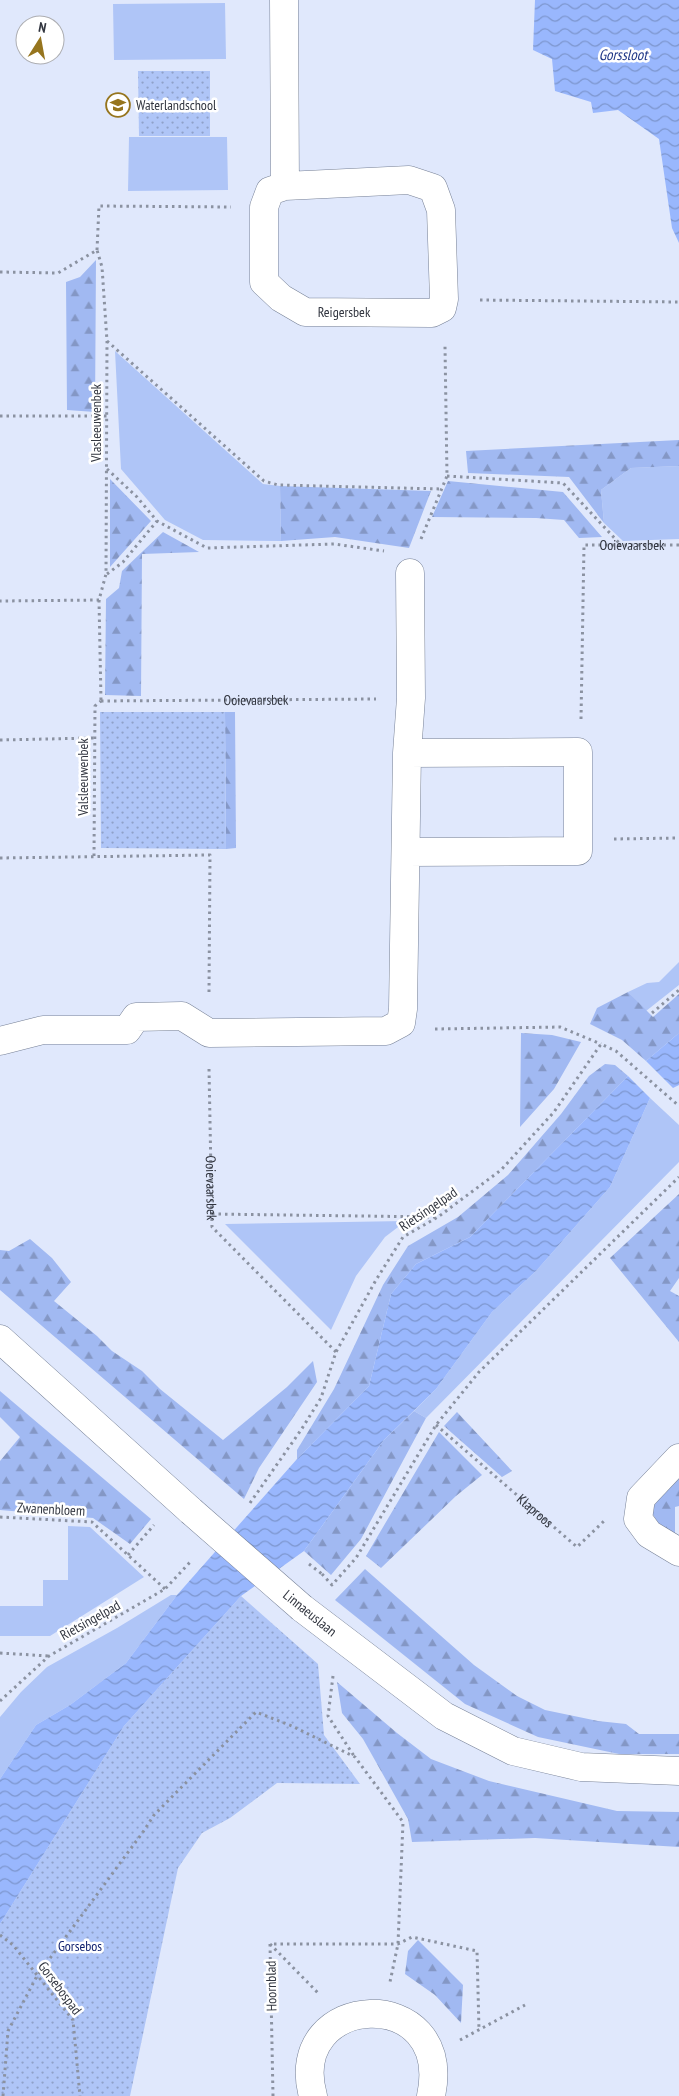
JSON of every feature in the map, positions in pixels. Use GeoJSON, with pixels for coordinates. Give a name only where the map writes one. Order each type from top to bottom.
{"type":"FeatureCollection","features":[{"type":"Feature","properties":{"kind":"street"},"geometry":{"type":"LineString","coordinates":[[284,0],[285,186]]}},
{"type":"Feature","properties":{"kind":"street"},"geometry":{"type":"LineString","coordinates":[[264,207],[270,191],[285,186],[409,180],[433,188],[440,210],[443,303]]}},
{"type":"Feature","properties":{"kind":"street","name":"Reigersbek"},"geometry":{"type":"LineString","coordinates":[[264,207],[264,282],[281,298],[305,312],[432,313],[443,303]]}},
{"type":"Feature","properties":{"kind":"street"},"geometry":{"type":"LineString","coordinates":[[0,1041],[43,1030],[127,1030],[136,1017],[182,1016],[209,1033],[386,1031],[401,1023],[403,1009],[407,754],[411,698],[412,564]]}},
{"type":"Feature","properties":{"kind":"street"},"geometry":{"type":"LineString","coordinates":[[406,852],[578,851],[578,752],[407,754]]}},
{"type":"Feature","properties":{"kind":"street","name":"Linnaeuslaan"},"geometry":{"type":"LineString","coordinates":[[0,1339],[191,1512],[302,1608],[444,1716],[513,1751],[581,1767],[679,1771]]}},
{"type":"Feature","properties":{"kind":"street"},"geometry":{"type":"LineString","coordinates":[[679,1458],[640,1498],[638,1519],[649,1534],[679,1552]]}},
{"type":"Feature","properties":{"kind":"street"},"geometry":{"type":"LineString","coordinates":[[313,2096],[309,2080],[311,2060],[320,2040],[334,2024],[353,2015],[374,2012],[393,2016],[410,2026],[424,2041],[431,2056],[434,2078],[431,2096]]}},
{"type":"Feature","properties":{"kind":"path","name":"Vlasleeuwenbek"},"geometry":{"type":"LineString","coordinates":[[99,600],[106,574],[107,341],[102,267],[98,250],[99,206],[264,207]]}},
{"type":"Feature","properties":{"kind":"path"},"geometry":{"type":"LineString","coordinates":[[0,272],[58,272],[98,250]]}},
{"type":"Feature","properties":{"kind":"path"},"geometry":{"type":"LineString","coordinates":[[107,469],[137,498],[157,521],[207,548],[334,544],[412,564],[447,476],[443,303],[679,302]]}},
{"type":"Feature","properties":{"kind":"path"},"geometry":{"type":"LineString","coordinates":[[107,341],[264,481],[278,485],[442,489]]}},
{"type":"Feature","properties":{"kind":"path"},"geometry":{"type":"LineString","coordinates":[[0,416],[107,416]]}},
{"type":"Feature","properties":{"kind":"path"},"geometry":{"type":"LineString","coordinates":[[447,476],[563,483],[620,544]]}},
{"type":"Feature","properties":{"kind":"path"},"geometry":{"type":"LineString","coordinates":[[106,574],[123,562],[157,521]]}},
{"type":"Feature","properties":{"kind":"path","name":"Ooievaarsbek"},"geometry":{"type":"LineString","coordinates":[[578,752],[580,737],[584,545],[679,545]]}},
{"type":"Feature","properties":{"kind":"path"},"geometry":{"type":"LineString","coordinates":[[0,601],[99,600]]}},
{"type":"Feature","properties":{"kind":"path","name":"Valsleeuwenbek"},"geometry":{"type":"LineString","coordinates":[[94,856],[95,706],[101,701],[99,600]]}},
{"type":"Feature","properties":{"kind":"path","name":"Ooievaarsbek"},"geometry":{"type":"LineString","coordinates":[[101,701],[411,698]]}},
{"type":"Feature","properties":{"kind":"path"},"geometry":{"type":"LineString","coordinates":[[0,740],[94,738]]}},
{"type":"Feature","properties":{"kind":"path"},"geometry":{"type":"LineString","coordinates":[[578,839],[679,838]]}},
{"type":"Feature","properties":{"kind":"path","name":"Ooievaarsbek"},"geometry":{"type":"LineString","coordinates":[[94,856],[210,855],[209,1033],[212,1227],[336,1352]]}},
{"type":"Feature","properties":{"kind":"path"},"geometry":{"type":"LineString","coordinates":[[0,858],[94,856]]}},
{"type":"Feature","properties":{"kind":"path"},"geometry":{"type":"LineString","coordinates":[[652,1013],[679,990]]}},
{"type":"Feature","properties":{"kind":"path"},"geometry":{"type":"LineString","coordinates":[[401,1023],[419,1030],[560,1027],[616,1052],[679,1106]]}},
{"type":"Feature","properties":{"kind":"path","name":"Rietsingelpad"},"geometry":{"type":"LineString","coordinates":[[250,1503],[321,1398],[336,1352],[376,1280],[403,1237],[438,1217],[501,1170],[554,1112],[601,1044]]}},
{"type":"Feature","properties":{"kind":"path"},"geometry":{"type":"LineString","coordinates":[[322,1574],[332,1585],[356,1558],[436,1425],[479,1372],[679,1177]]}},
{"type":"Feature","properties":{"kind":"path"},"geometry":{"type":"LineString","coordinates":[[212,1214],[438,1217]]}},
{"type":"Feature","properties":{"kind":"path","name":"Klaproos"},"geometry":{"type":"LineString","coordinates":[[436,1425],[577,1547],[612,1513],[638,1519]]}},
{"type":"Feature","properties":{"kind":"path","name":"Zwanenbloem"},"geometry":{"type":"LineString","coordinates":[[0,1517],[92,1522],[165,1589]]}},
{"type":"Feature","properties":{"kind":"path"},"geometry":{"type":"LineString","coordinates":[[128,1555],[160,1518]]}},
{"type":"Feature","properties":{"kind":"path","name":"Rietsingelpad"},"geometry":{"type":"LineString","coordinates":[[0,1701],[49,1656],[165,1589],[192,1560]]}},
{"type":"Feature","properties":{"kind":"path"},"geometry":{"type":"LineString","coordinates":[[341,1638],[328,1716],[355,1757],[403,1822],[398,1944],[382,2014]]}},
{"type":"Feature","properties":{"kind":"path"},"geometry":{"type":"LineString","coordinates":[[0,1653],[49,1656]]}},
{"type":"Feature","properties":{"kind":"path"},"geometry":{"type":"LineString","coordinates":[[3,2096],[8,2031],[37,1976],[154,1815],[256,1712],[292,1726],[355,1757]]}},
{"type":"Feature","properties":{"kind":"path","name":"Gorsebospad"},"geometry":{"type":"LineString","coordinates":[[0,1935],[13,1945],[73,2020],[80,2096]]}},
{"type":"Feature","properties":{"kind":"path","name":"Hoornblad"},"geometry":{"type":"LineString","coordinates":[[273,2096],[270,1944],[398,1944],[412,1936],[477,1951],[479,2030]]}},
{"type":"Feature","properties":{"kind":"path"},"geometry":{"type":"LineString","coordinates":[[270,1944],[344,2020]]}},
{"type":"Feature","properties":{"kind":"path"},"geometry":{"type":"LineString","coordinates":[[431,2056],[525,2005]]}},
{"type":"Feature","properties":{"kind":"green space"},"geometry":{"type":"Polygon","coordinates":[[[225,3],[226,59],[114,60],[113,4],[225,3]]]}},
{"type":"Feature","properties":{"kind":"green space"},"geometry":{"type":"Polygon","coordinates":[[[138,71],[210,71],[210,136],[139,136],[138,71]]]}},
{"type":"Feature","properties":{"kind":"green space"},"geometry":{"type":"Polygon","coordinates":[[[129,137],[227,137],[228,190],[128,191],[129,137]]]}},
{"type":"Feature","properties":{"kind":"green space"},"geometry":{"type":"Polygon","coordinates":[[[96,260],[95,412],[67,410],[66,282],[80,277],[96,260]]]}},
{"type":"Feature","properties":{"kind":"green space"},"geometry":{"type":"Polygon","coordinates":[[[115,351],[263,484],[280,486],[281,541],[203,540],[165,520],[121,469],[115,351]]]}},
{"type":"Feature","properties":{"kind":"green space"},"geometry":{"type":"Polygon","coordinates":[[[679,440],[679,466],[631,468],[601,490],[604,523],[569,477],[468,473],[466,451],[679,440]]]}},
{"type":"Feature","properties":{"kind":"green space"},"geometry":{"type":"Polygon","coordinates":[[[679,466],[679,539],[623,541],[604,523],[601,490],[631,468],[679,466]]]}},
{"type":"Feature","properties":{"kind":"green space"},"geometry":{"type":"Polygon","coordinates":[[[110,479],[151,521],[110,567],[110,479]]]}},
{"type":"Feature","properties":{"kind":"green space"},"geometry":{"type":"Polygon","coordinates":[[[448,481],[563,492],[602,537],[579,538],[564,520],[432,517],[448,481]]]}},
{"type":"Feature","properties":{"kind":"green space"},"geometry":{"type":"Polygon","coordinates":[[[280,486],[431,491],[409,548],[335,537],[281,541],[280,486]]]}},
{"type":"Feature","properties":{"kind":"green space"},"geometry":{"type":"Polygon","coordinates":[[[163,532],[199,552],[142,554],[141,696],[105,695],[106,599],[119,588],[122,571],[163,532]]]}},
{"type":"Feature","properties":{"kind":"green space"},"geometry":{"type":"Polygon","coordinates":[[[100,712],[225,712],[226,849],[101,848],[100,712]]]}},
{"type":"Feature","properties":{"kind":"green space"},"geometry":{"type":"Polygon","coordinates":[[[225,712],[235,712],[236,848],[226,849],[225,712]]]}},
{"type":"Feature","properties":{"kind":"green space"},"geometry":{"type":"Polygon","coordinates":[[[679,962],[679,985],[646,1011],[628,992],[647,983],[659,982],[679,962]]]}},
{"type":"Feature","properties":{"kind":"green space"},"geometry":{"type":"Polygon","coordinates":[[[628,992],[653,1017],[679,994],[679,1033],[646,1061],[622,1040],[590,1024],[597,1008],[628,992]]]}},
{"type":"Feature","properties":{"kind":"green space"},"geometry":{"type":"Polygon","coordinates":[[[521,1033],[552,1035],[581,1042],[554,1089],[520,1127],[521,1033]]]}},
{"type":"Feature","properties":{"kind":"green space"},"geometry":{"type":"Polygon","coordinates":[[[605,1064],[615,1065],[628,1076],[470,1237],[416,1264],[391,1294],[369,1386],[297,1459],[297,1450],[334,1389],[383,1285],[408,1246],[458,1217],[508,1175],[561,1114],[589,1076],[605,1064]]]}},
{"type":"Feature","properties":{"kind":"green space"},"geometry":{"type":"Polygon","coordinates":[[[650,1098],[679,1125],[679,1162],[426,1418],[414,1411],[436,1389],[492,1312],[536,1271],[610,1187],[650,1098]]]}},
{"type":"Feature","properties":{"kind":"green space"},"geometry":{"type":"Polygon","coordinates":[[[679,1194],[679,1278],[670,1291],[679,1296],[679,1342],[610,1258],[679,1194]]]}},
{"type":"Feature","properties":{"kind":"green space"},"geometry":{"type":"Polygon","coordinates":[[[406,1221],[385,1237],[356,1276],[331,1330],[225,1224],[406,1221]]]}},
{"type":"Feature","properties":{"kind":"green space"},"geometry":{"type":"Polygon","coordinates":[[[30,1239],[52,1258],[71,1282],[54,1301],[97,1336],[112,1351],[142,1371],[160,1389],[223,1440],[287,1387],[313,1361],[317,1382],[259,1468],[244,1499],[0,1290],[0,1250],[9,1251],[30,1239]]]}},
{"type":"Feature","properties":{"kind":"green space"},"geometry":{"type":"Polygon","coordinates":[[[0,1391],[151,1519],[130,1544],[93,1518],[0,1510],[0,1461],[20,1437],[0,1417],[0,1391]]]}},
{"type":"Feature","properties":{"kind":"green space"},"geometry":{"type":"Polygon","coordinates":[[[414,1411],[426,1418],[361,1539],[331,1575],[304,1551],[384,1440],[414,1411]]]}},
{"type":"Feature","properties":{"kind":"green space"},"geometry":{"type":"Polygon","coordinates":[[[457,1412],[512,1471],[502,1477],[444,1426],[457,1412]]]}},
{"type":"Feature","properties":{"kind":"green space"},"geometry":{"type":"Polygon","coordinates":[[[439,1432],[482,1475],[456,1496],[381,1568],[366,1556],[439,1432]]]}},
{"type":"Feature","properties":{"kind":"green space"},"geometry":{"type":"Polygon","coordinates":[[[679,1475],[679,1506],[675,1507],[675,1537],[661,1528],[651,1511],[658,1499],[679,1475]]]}},
{"type":"Feature","properties":{"kind":"green space"},"geometry":{"type":"Polygon","coordinates":[[[68,1526],[90,1527],[144,1577],[50,1636],[0,1636],[0,1606],[43,1606],[43,1580],[68,1580],[68,1526]]]}},
{"type":"Feature","properties":{"kind":"green space"},"geometry":{"type":"Polygon","coordinates":[[[365,1569],[474,1665],[517,1696],[545,1710],[598,1721],[626,1724],[639,1734],[679,1734],[679,1754],[619,1754],[538,1737],[465,1704],[335,1600],[365,1569]]]}},
{"type":"Feature","properties":{"kind":"green space"},"geometry":{"type":"Polygon","coordinates":[[[171,1595],[177,1595],[126,1663],[70,1705],[36,1725],[0,1779],[0,1717],[21,1692],[47,1667],[171,1595]]]}},
{"type":"Feature","properties":{"kind":"green space","name":"Gorsebos"},"geometry":{"type":"Polygon","coordinates":[[[241,1596],[318,1664],[324,1735],[360,1784],[277,1783],[230,1818],[202,1833],[178,1868],[130,2096],[0,2096],[0,1924],[124,1726],[241,1596]]]}},
{"type":"Feature","properties":{"kind":"green space"},"geometry":{"type":"Polygon","coordinates":[[[337,1682],[431,1759],[489,1781],[617,1811],[679,1812],[679,1847],[535,1838],[412,1842],[408,1819],[363,1739],[342,1713],[337,1682]]]}},
{"type":"Feature","properties":{"kind":"green space"},"geometry":{"type":"Polygon","coordinates":[[[418,1940],[463,1985],[461,2023],[435,1995],[405,1974],[408,1951],[418,1940]]]}},
{"type":"Feature","properties":{"kind":"water","name":"Gorssloot"},"geometry":{"type":"Polygon","coordinates":[[[535,0],[679,0],[679,243],[672,228],[659,139],[618,110],[593,113],[591,102],[555,91],[552,59],[533,50],[535,0]]]}},
{"type":"Feature","properties":{"kind":"water"},"geometry":{"type":"Polygon","coordinates":[[[679,1033],[679,1085],[673,1088],[646,1061],[679,1033]]]}},
{"type":"Feature","properties":{"kind":"water"},"geometry":{"type":"Polygon","coordinates":[[[628,1076],[650,1098],[610,1187],[536,1271],[492,1312],[436,1389],[384,1440],[304,1551],[241,1596],[124,1726],[0,1924],[0,1779],[36,1725],[70,1705],[126,1663],[177,1595],[297,1459],[369,1386],[391,1294],[416,1264],[470,1237],[628,1076]]]}},
{"type":"Feature","properties":{"kind":"place","name":"Waterlandschool"},"geometry":{"type":"Point","coordinates":[118,105]}}]}
